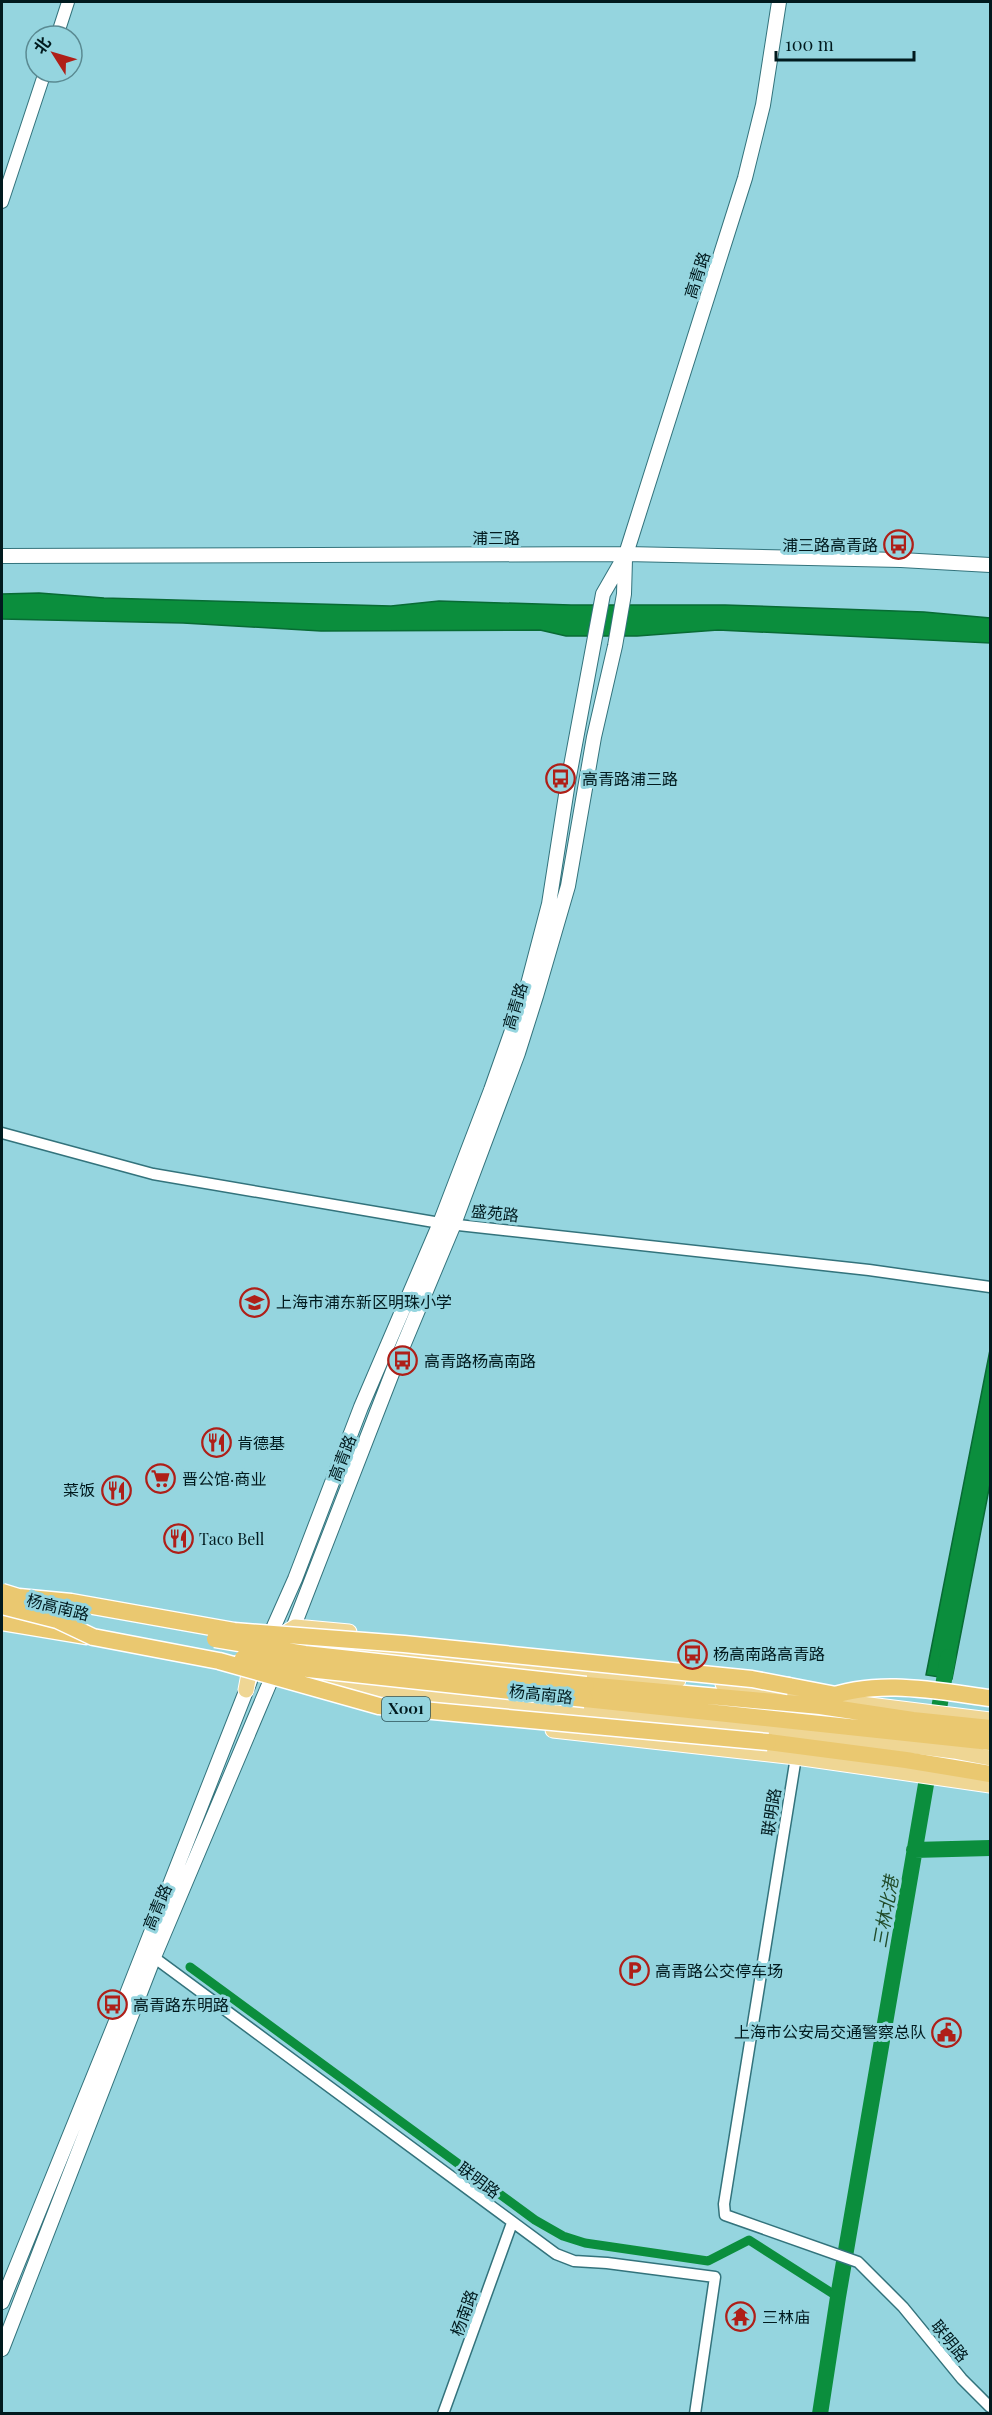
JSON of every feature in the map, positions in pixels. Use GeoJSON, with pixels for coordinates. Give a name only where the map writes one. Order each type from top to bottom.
{"type":"FeatureCollection","features":[{"type":"Feature","properties":{"kind":"highway"},"geometry":{"type":"LineString","coordinates":[[2,1584],[71,1602]]}},
{"type":"Feature","properties":{"kind":"highway","name":"杨高南路"},"geometry":{"type":"LineString","coordinates":[[2,1591],[103,1618],[305,1654],[586,1692],[819,1729],[910,1741],[990,1728]]}},
{"type":"Feature","properties":{"kind":"highway","name":"杨高南路"},"geometry":{"type":"LineString","coordinates":[[19,1597],[71,1602],[234,1631],[404,1644],[752,1679],[837,1695]]}},
{"type":"Feature","properties":{"kind":"highway","name":"杨高南路"},"geometry":{"type":"LineString","coordinates":[[2,1608],[299,1668],[586,1692],[777,1702],[910,1741]]}},
{"type":"Feature","properties":{"kind":"highway","name":"杨高南路"},"geometry":{"type":"LineString","coordinates":[[55,1619],[93,1637],[219,1661],[380,1706],[827,1749],[850,1745]]}},
{"type":"Feature","properties":{"kind":"highway"},"geometry":{"type":"LineString","coordinates":[[2,1622],[93,1637]]}},
{"type":"Feature","properties":{"kind":"highway","name":"X001"},"geometry":{"type":"LineString","coordinates":[[837,1695],[921,1689],[990,1698]]}},
{"type":"Feature","properties":{"kind":"highway","name":"杨高南路"},"geometry":{"type":"LineString","coordinates":[[956,1733],[987,1743]]}},
{"type":"Feature","properties":{"kind":"highway","name":"X001"},"geometry":{"type":"LineString","coordinates":[[850,1745],[910,1741],[990,1774]]}},
{"type":"Feature","properties":{"kind":"main road","name":"高青路"},"geometry":{"type":"LineString","coordinates":[[2,2349],[254,1672],[295,1579],[361,1407],[440,1223],[527,988],[544,927],[603,594],[626,554],[745,178],[763,105],[779,2]]}},
{"type":"Feature","properties":{"kind":"main road","name":"高青路"},"geometry":{"type":"LineString","coordinates":[[2,2302],[149,1954],[294,1627],[398,1358],[454,1224],[518,1053],[568,886],[594,737],[615,646],[624,594],[626,554]]}},
{"type":"Feature","properties":{"kind":"main road","name":"浦三路"},"geometry":{"type":"LineString","coordinates":[[2,556],[626,554],[953,561],[990,565]]}},
{"type":"Feature","properties":{"kind":"main road","name":"杨高南路"},"geometry":{"type":"LineString","coordinates":[[2,1591],[265,1646]]}},
{"type":"Feature","properties":{"kind":"main road","name":"杨高南路"},"geometry":{"type":"LineString","coordinates":[[2,1608],[150,1644],[232,1660],[254,1672]]}},
{"type":"Feature","properties":{"kind":"main road"},"geometry":{"type":"LineString","coordinates":[[232,1660],[247,1670],[249,1678],[294,1627]]}},
{"type":"Feature","properties":{"kind":"main road"},"geometry":{"type":"LineString","coordinates":[[265,1646],[294,1627],[708,1669],[741,1686]]}},
{"type":"Feature","properties":{"kind":"main road","name":"杨高南路"},"geometry":{"type":"LineString","coordinates":[[287,1642],[741,1686],[756,1690],[837,1695],[910,1741],[956,1733],[990,1720]]}},
{"type":"Feature","properties":{"kind":"main road"},"geometry":{"type":"LineString","coordinates":[[254,1672],[287,1642]]}},
{"type":"Feature","properties":{"kind":"main road","name":"杨高南路"},"geometry":{"type":"LineString","coordinates":[[150,1644],[155,1643],[254,1672],[276,1669],[386,1693],[819,1729],[850,1745]]}},
{"type":"Feature","properties":{"kind":"main road","name":"X001"},"geometry":{"type":"LineString","coordinates":[[276,1669],[291,1690],[373,1711],[796,1756],[873,1769],[910,1741],[946,1779],[990,1785]]}},
{"type":"Feature","properties":{"kind":"main road","name":"杨高南路"},"geometry":{"type":"LineString","coordinates":[[756,1690],[777,1702]]}},
{"type":"Feature","properties":{"kind":"main road","name":"杨高南路"},"geometry":{"type":"LineString","coordinates":[[956,1733],[990,1758]]}},
{"type":"Feature","properties":{"kind":"main road","name":"杨高南路"},"geometry":{"type":"LineString","coordinates":[[827,1749],[873,1769]]}},
{"type":"Feature","properties":{"kind":"street"},"geometry":{"type":"LineString","coordinates":[[61,24],[68,2]]}},
{"type":"Feature","properties":{"kind":"street"},"geometry":{"type":"LineString","coordinates":[[2,202],[41,84]]}},
{"type":"Feature","properties":{"kind":"street","name":"盛苑路"},"geometry":{"type":"LineString","coordinates":[[2,1133],[153,1174],[440,1223],[869,1270],[990,1287]]}},
{"type":"Feature","properties":{"kind":"street","name":"联明路"},"geometry":{"type":"LineString","coordinates":[[796,1756],[724,2205],[725,2215],[858,2262],[903,2307],[962,2379],[990,2407]]}},
{"type":"Feature","properties":{"kind":"street","name":"联明路"},"geometry":{"type":"LineString","coordinates":[[149,1954],[546,2248],[574,2261],[715,2277],[695,2414]]}},
{"type":"Feature","properties":{"kind":"street","name":"杨南路"},"geometry":{"type":"LineString","coordinates":[[443,2414],[512,2223]]}},
{"type":"Feature","properties":{"kind":"shaded area"},"geometry":{"type":"Polygon","coordinates":[[[39,593],[104,598],[391,606],[439,601],[571,605],[725,605],[924,612],[990,618],[990,643],[718,630],[637,636],[566,636],[540,630],[321,631],[183,623],[2,619],[2,594],[39,593]]]}},
{"type":"Feature","properties":{"kind":"shaded area"},"geometry":{"type":"Polygon","coordinates":[[[990,1350],[990,1484],[952,1679],[926,1675],[990,1350]]]}},
{"type":"Feature","properties":{"kind":"waterway","name":"三林北港"},"geometry":{"type":"LineString","coordinates":[[936,1726],[948,1657]]}},
{"type":"Feature","properties":{"kind":"waterway","name":"三林北港"},"geometry":{"type":"LineString","coordinates":[[820,2414],[930,1761]]}},
{"type":"Feature","properties":{"kind":"waterway"},"geometry":{"type":"LineString","coordinates":[[914,1850],[990,1848]]}},
{"type":"Feature","properties":{"kind":"waterway"},"geometry":{"type":"LineString","coordinates":[[190,1967],[535,2220],[563,2236],[585,2243],[708,2261],[749,2240],[838,2297]]}},
{"type":"Feature","properties":{"kind":"place","name":"浦三路高青路"},"geometry":{"type":"Point","coordinates":[899,545]}},
{"type":"Feature","properties":{"kind":"place","name":"高青路浦三路"},"geometry":{"type":"Point","coordinates":[561,779]}},
{"type":"Feature","properties":{"kind":"place","name":"上海市浦东新区明珠小学"},"geometry":{"type":"Point","coordinates":[255,1302]}},
{"type":"Feature","properties":{"kind":"place","name":"高青路杨高南路"},"geometry":{"type":"Point","coordinates":[403,1361]}},
{"type":"Feature","properties":{"kind":"place","name":"肯德基"},"geometry":{"type":"Point","coordinates":[216,1443]}},
{"type":"Feature","properties":{"kind":"place","name":"晋公馆·商业"},"geometry":{"type":"Point","coordinates":[161,1479]}},
{"type":"Feature","properties":{"kind":"place","name":"菜饭"},"geometry":{"type":"Point","coordinates":[116,1490]}},
{"type":"Feature","properties":{"kind":"place","name":"Taco Bell"},"geometry":{"type":"Point","coordinates":[178,1539]}},
{"type":"Feature","properties":{"kind":"place","name":"杨高南路高青路"},"geometry":{"type":"Point","coordinates":[692,1654]}},
{"type":"Feature","properties":{"kind":"place","name":"高青路公交停车场"},"geometry":{"type":"Point","coordinates":[634,1971]}},
{"type":"Feature","properties":{"kind":"place","name":"高青路东明路"},"geometry":{"type":"Point","coordinates":[112,2005]}},
{"type":"Feature","properties":{"kind":"place","name":"上海市公安局交通警察总队"},"geometry":{"type":"Point","coordinates":[947,2032]}},
{"type":"Feature","properties":{"kind":"place","name":"三林庙"},"geometry":{"type":"Point","coordinates":[741,2317]}}]}
